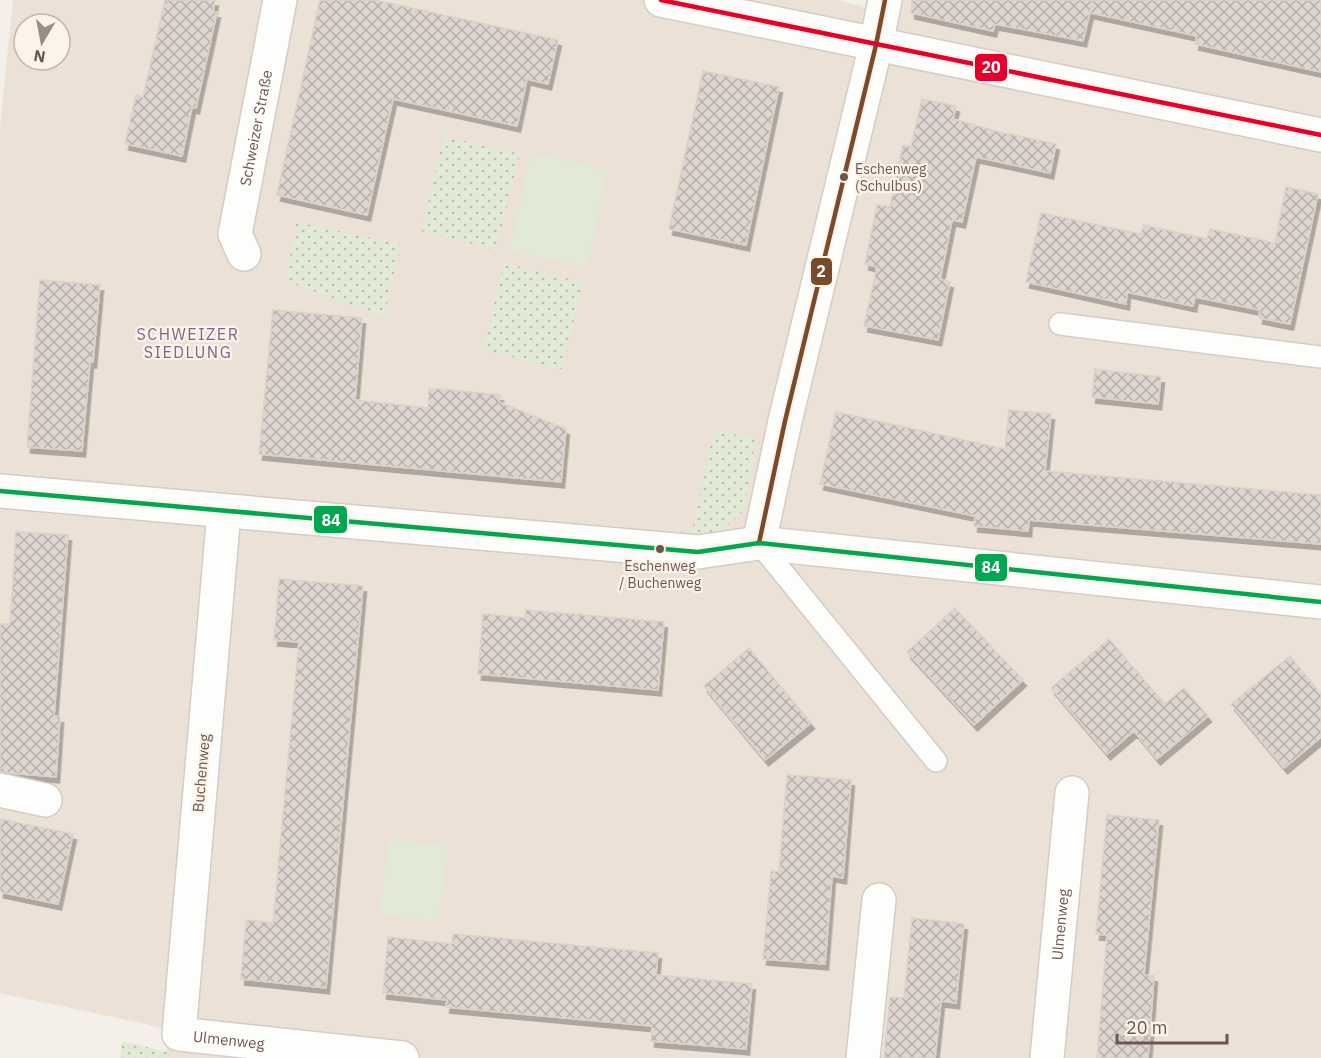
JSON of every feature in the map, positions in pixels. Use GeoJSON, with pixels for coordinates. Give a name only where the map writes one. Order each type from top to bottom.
{"type":"FeatureCollection","features":[{"type":"Feature","properties":{"kind":"street","name":"Schweizer Straße"},"geometry":{"type":"LineString","coordinates":[[244,254],[235,234],[280,0]]}},
{"type":"Feature","properties":{"kind":"street"},"geometry":{"type":"LineString","coordinates":[[661,0],[1321,135]]}},
{"type":"Feature","properties":{"kind":"street"},"geometry":{"type":"LineString","coordinates":[[759,543],[785,422],[885,0]]}},
{"type":"Feature","properties":{"kind":"street"},"geometry":{"type":"LineString","coordinates":[[0,491],[698,552],[759,543],[1321,602]]}},
{"type":"Feature","properties":{"kind":"street","name":"Buchenweg"},"geometry":{"type":"LineString","coordinates":[[178,1034],[224,512]]}},
{"type":"Feature","properties":{"kind":"street"},"geometry":{"type":"LineString","coordinates":[[0,790],[45,800]]}},
{"type":"Feature","properties":{"kind":"street","name":"Ulmenweg"},"geometry":{"type":"LineString","coordinates":[[1047,1058],[1072,794]]}},
{"type":"Feature","properties":{"kind":"street"},"geometry":{"type":"LineString","coordinates":[[863,1058],[879,900]]}},
{"type":"Feature","properties":{"kind":"street","name":"Ulmenweg"},"geometry":{"type":"LineString","coordinates":[[178,1034],[352,1055],[402,1058]]}},
{"type":"Feature","properties":{"kind":"lane"},"geometry":{"type":"LineString","coordinates":[[1060,324],[1320,352]]}},
{"type":"Feature","properties":{"kind":"lane"},"geometry":{"type":"LineString","coordinates":[[759,543],[936,761]]}},
{"type":"Feature","properties":{"kind":"shaded area"},"geometry":{"type":"Polygon","coordinates":[[[13,0],[837,0],[869,8],[871,0],[1321,0],[1321,1058],[166,1058],[169,1029],[0,993],[0,127],[13,0]]]}},
{"type":"Feature","properties":{"kind":"green space"},"geometry":{"type":"Polygon","coordinates":[[[444,136],[520,154],[496,250],[421,231],[444,136]]]}},
{"type":"Feature","properties":{"kind":"green space"},"geometry":{"type":"Polygon","coordinates":[[[531,153],[608,170],[587,268],[509,251],[531,153]]]}},
{"type":"Feature","properties":{"kind":"green space"},"geometry":{"type":"Polygon","coordinates":[[[296,222],[401,244],[384,317],[286,281],[296,222]]]}},
{"type":"Feature","properties":{"kind":"green space"},"geometry":{"type":"Polygon","coordinates":[[[504,263],[583,282],[562,369],[483,350],[504,263]]]}},
{"type":"Feature","properties":{"kind":"green space"},"geometry":{"type":"Polygon","coordinates":[[[714,430],[756,439],[744,510],[719,534],[691,535],[714,430]]]}},
{"type":"Feature","properties":{"kind":"green space"},"geometry":{"type":"Polygon","coordinates":[[[389,839],[448,846],[438,922],[379,915],[389,839]]]}},
{"type":"Feature","properties":{"kind":"green space"},"geometry":{"type":"Polygon","coordinates":[[[122,1041],[167,1052],[166,1058],[120,1058],[122,1041]]]}},
{"type":"Feature","properties":{"kind":"building"},"geometry":{"type":"Polygon","coordinates":[[[165,0],[215,0],[213,12],[217,12],[196,108],[192,107],[182,156],[125,144],[136,95],[143,97],[165,0]]]}},
{"type":"Feature","properties":{"kind":"building"},"geometry":{"type":"Polygon","coordinates":[[[320,0],[375,0],[558,40],[548,84],[527,79],[517,126],[393,99],[367,215],[277,195],[320,0]]]}},
{"type":"Feature","properties":{"kind":"building"},"geometry":{"type":"Polygon","coordinates":[[[912,0],[1093,0],[1083,41],[995,24],[993,31],[911,13],[912,0]]]}},
{"type":"Feature","properties":{"kind":"building"},"geometry":{"type":"Polygon","coordinates":[[[1093,0],[1321,0],[1321,72],[1195,44],[1197,36],[1091,13],[1093,0]]]}},
{"type":"Feature","properties":{"kind":"building"},"geometry":{"type":"Polygon","coordinates":[[[703,71],[779,87],[746,245],[669,229],[703,71]]]}},
{"type":"Feature","properties":{"kind":"building"},"geometry":{"type":"Polygon","coordinates":[[[922,99],[956,106],[953,119],[1056,144],[1050,173],[976,157],[962,222],[952,220],[940,279],[950,282],[938,340],[864,326],[877,267],[865,264],[877,205],[890,207],[903,145],[911,147],[922,99]]]}},
{"type":"Feature","properties":{"kind":"building"},"geometry":{"type":"Polygon","coordinates":[[[1286,187],[1318,194],[1290,324],[1259,318],[1260,310],[1195,297],[1193,306],[1127,292],[1126,304],[1026,282],[1041,213],[1141,234],[1143,225],[1207,239],[1210,229],[1275,243],[1286,187]]]}},
{"type":"Feature","properties":{"kind":"building"},"geometry":{"type":"Polygon","coordinates":[[[40,280],[100,285],[82,451],[27,447],[40,280]]]}},
{"type":"Feature","properties":{"kind":"building"},"geometry":{"type":"Polygon","coordinates":[[[273,310],[362,318],[355,400],[428,408],[429,388],[500,395],[499,402],[566,429],[561,482],[259,454],[273,310]]]}},
{"type":"Feature","properties":{"kind":"building"},"geometry":{"type":"Polygon","coordinates":[[[1095,369],[1161,377],[1158,404],[1092,397],[1095,369]]]}},
{"type":"Feature","properties":{"kind":"building"},"geometry":{"type":"Polygon","coordinates":[[[1009,410],[1051,414],[1045,471],[1321,495],[1321,544],[1029,520],[1028,531],[974,526],[975,516],[820,484],[836,412],[1005,449],[1009,410]]]}},
{"type":"Feature","properties":{"kind":"building"},"geometry":{"type":"Polygon","coordinates":[[[16,532],[68,535],[54,716],[60,717],[56,777],[0,772],[0,624],[10,624],[16,532]]]}},
{"type":"Feature","properties":{"kind":"building"},"geometry":{"type":"Polygon","coordinates":[[[279,579],[363,586],[326,988],[241,979],[246,920],[273,923],[299,642],[274,640],[279,579]]]}},
{"type":"Feature","properties":{"kind":"building"},"geometry":{"type":"Polygon","coordinates":[[[955,608],[1023,680],[974,725],[907,652],[955,608]]]}},
{"type":"Feature","properties":{"kind":"building"},"geometry":{"type":"Polygon","coordinates":[[[526,610],[664,622],[658,690],[478,674],[483,614],[525,618],[526,610]]]}},
{"type":"Feature","properties":{"kind":"building"},"geometry":{"type":"Polygon","coordinates":[[[1109,639],[1165,704],[1184,688],[1208,716],[1157,759],[1134,731],[1107,754],[1051,688],[1109,639]]]}},
{"type":"Feature","properties":{"kind":"building"},"geometry":{"type":"Polygon","coordinates":[[[749,648],[811,723],[765,760],[704,686],[749,648]]]}},
{"type":"Feature","properties":{"kind":"building"},"geometry":{"type":"Polygon","coordinates":[[[1290,656],[1321,694],[1321,737],[1284,768],[1231,704],[1290,656]]]}},
{"type":"Feature","properties":{"kind":"building"},"geometry":{"type":"Polygon","coordinates":[[[787,775],[851,780],[843,878],[832,876],[825,964],[763,959],[771,871],[779,872],[787,775]]]}},
{"type":"Feature","properties":{"kind":"building"},"geometry":{"type":"Polygon","coordinates":[[[1107,815],[1159,820],[1144,975],[1154,976],[1148,1058],[1097,1058],[1107,935],[1096,934],[1107,815]]]}},
{"type":"Feature","properties":{"kind":"building"},"geometry":{"type":"Polygon","coordinates":[[[0,819],[73,834],[58,904],[0,892],[0,819]]]}},
{"type":"Feature","properties":{"kind":"building"},"geometry":{"type":"Polygon","coordinates":[[[912,918],[964,924],[956,1003],[941,1001],[935,1058],[884,1058],[890,997],[904,998],[912,918]]]}},
{"type":"Feature","properties":{"kind":"building"},"geometry":{"type":"Polygon","coordinates":[[[453,934],[658,953],[656,975],[752,984],[746,1049],[651,1041],[652,1026],[446,1007],[447,1000],[383,993],[388,937],[452,944],[453,934]]]}},
{"type":"Feature","properties":{"kind":"transit line","name":"20"},"geometry":{"type":"LineString","coordinates":[[661,0],[1321,135]]}},
{"type":"Feature","properties":{"kind":"transit line","name":"2"},"geometry":{"type":"LineString","coordinates":[[759,543],[785,421],[885,0]]}},
{"type":"Feature","properties":{"kind":"transit line","name":"84"},"geometry":{"type":"LineString","coordinates":[[0,491],[698,552],[759,543],[1321,602]]}},
{"type":"Feature","properties":{"kind":"place","name":"Eschenweg (Schulbus)"},"geometry":{"type":"Point","coordinates":[844,177]}},
{"type":"Feature","properties":{"kind":"place","name":"Eschenweg / Buchenweg"},"geometry":{"type":"Point","coordinates":[660,549]}},
{"type":"Feature","properties":{"kind":"district","name":"SCHWEIZER SIEDLUNG"},"geometry":{"type":"Point","coordinates":[188,343]}}]}
